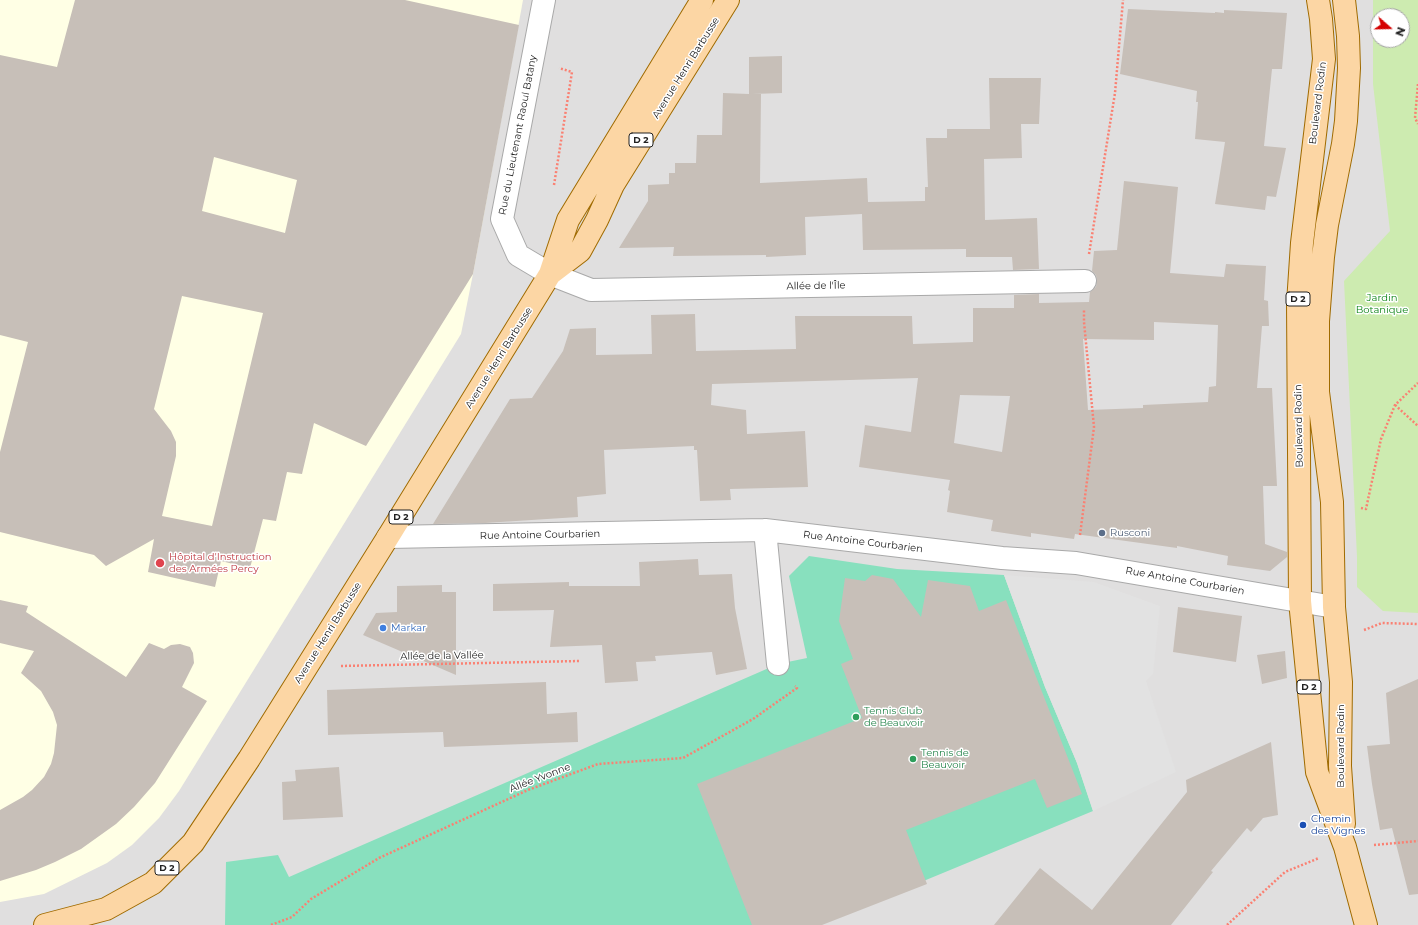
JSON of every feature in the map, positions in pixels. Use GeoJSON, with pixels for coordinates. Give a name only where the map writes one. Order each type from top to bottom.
{"type":"FeatureCollection","features":[{"type":"Feature","properties":{"kind":"main road","name":"Avenue Henri Barbusse"},"geometry":{"type":"LineString","coordinates":[[45,925],[106,909],[153,883],[193,843],[249,759],[388,538],[550,274],[568,220],[702,0]]}},
{"type":"Feature","properties":{"kind":"main road","name":"Avenue Henri Barbusse"},"geometry":{"type":"LineString","coordinates":[[550,274],[580,251],[597,220],[613,185],[728,0]]}},
{"type":"Feature","properties":{"kind":"main road","name":"Boulevard Rodin"},"geometry":{"type":"LineString","coordinates":[[1318,0],[1324,59],[1302,243],[1298,303],[1300,601],[1317,772],[1345,847],[1366,925]]}},
{"type":"Feature","properties":{"kind":"main road","name":"Boulevard Rodin"},"geometry":{"type":"LineString","coordinates":[[1344,0],[1348,36],[1349,68],[1346,121],[1327,225],[1323,257],[1318,321],[1318,392],[1332,502],[1334,606],[1342,682],[1340,766],[1345,847]]}},
{"type":"Feature","properties":{"kind":"street","name":"Rue du Lieutenant Raoul Batany"},"geometry":{"type":"LineString","coordinates":[[544,0],[502,219],[518,254],[550,274]]}},
{"type":"Feature","properties":{"kind":"street","name":"Allée de l'Île"},"geometry":{"type":"LineString","coordinates":[[550,274],[591,290],[1085,282]]}},
{"type":"Feature","properties":{"kind":"street","name":"Rue Antoine Courbarien"},"geometry":{"type":"LineString","coordinates":[[388,538],[765,530],[1002,558],[1076,563],[1334,606]]}},
{"type":"Feature","properties":{"kind":"street"},"geometry":{"type":"LineString","coordinates":[[765,530],[778,664]]}},
{"type":"Feature","properties":{"kind":"path"},"geometry":{"type":"LineString","coordinates":[[533,59],[572,72],[553,193]]}},
{"type":"Feature","properties":{"kind":"path"},"geometry":{"type":"LineString","coordinates":[[1418,84],[1415,118],[1418,124]]}},
{"type":"Feature","properties":{"kind":"path"},"geometry":{"type":"LineString","coordinates":[[1332,502],[1366,509],[1381,439],[1395,405],[1418,383]]}},
{"type":"Feature","properties":{"kind":"path"},"geometry":{"type":"LineString","coordinates":[[1395,405],[1418,426]]}},
{"type":"Feature","properties":{"kind":"path"},"geometry":{"type":"LineString","coordinates":[[1338,640],[1382,623],[1418,624]]}},
{"type":"Feature","properties":{"kind":"path","name":"Allée de la Vallée"},"geometry":{"type":"LineString","coordinates":[[306,667],[579,661]]}},
{"type":"Feature","properties":{"kind":"path","name":"Allée Yvonne"},"geometry":{"type":"LineString","coordinates":[[271,925],[292,917],[311,899],[379,858],[528,790],[598,764],[683,758],[753,719],[796,688],[778,664]]}},
{"type":"Feature","properties":{"kind":"path"},"geometry":{"type":"LineString","coordinates":[[1227,925],[1286,872],[1345,847],[1418,841]]}},
{"type":"Feature","properties":{"kind":"shaded area"},"geometry":{"type":"Polygon","coordinates":[[[0,0],[1418,0],[1418,925],[0,925],[0,0]]]}},
{"type":"Feature","properties":{"kind":"shaded area","name":"Hôpital d'Instruction des Armées Percy"},"geometry":{"type":"Polygon","coordinates":[[[0,0],[523,0],[461,334],[179,791],[159,818],[132,845],[107,863],[44,894],[0,902],[0,0]]]}},
{"type":"Feature","properties":{"kind":"shaded area"},"geometry":{"type":"Polygon","coordinates":[[[1004,575],[1094,582],[1160,606],[1153,674],[1146,681],[1176,772],[1093,811],[1077,763],[1045,687],[1004,575]]]}},
{"type":"Feature","properties":{"kind":"green space","name":"Jardin Botanique"},"geometry":{"type":"Polygon","coordinates":[[[1373,0],[1418,0],[1418,613],[1383,611],[1357,587],[1357,557],[1344,281],[1390,231],[1373,84],[1373,48],[1410,48],[1410,8],[1373,8],[1373,0]]]}},
{"type":"Feature","properties":{"kind":"green space","name":"Tennis Club de Beauvoir"},"geometry":{"type":"Polygon","coordinates":[[[809,556],[897,569],[1004,575],[1045,687],[1077,763],[1093,811],[817,925],[225,925],[226,862],[278,855],[289,877],[778,664],[807,658],[789,576],[809,556]]]}},
{"type":"Feature","properties":{"kind":"building","name":"Hôpital d'Instruction des Armées Percy"},"geometry":{"type":"Polygon","coordinates":[[[75,0],[405,0],[519,25],[473,274],[366,446],[314,423],[302,474],[287,472],[276,521],[263,519],[250,568],[221,561],[215,587],[148,572],[154,539],[106,566],[94,555],[0,532],[0,452],[28,342],[0,335],[0,55],[57,67],[75,0]],[[214,157],[202,211],[285,233],[297,180],[214,157]],[[182,296],[154,409],[171,431],[176,442],[176,456],[162,516],[212,526],[263,313],[182,296]]]}},
{"type":"Feature","properties":{"kind":"building"},"geometry":{"type":"Polygon","coordinates":[[[1128,9],[1215,13],[1224,13],[1224,10],[1287,13],[1282,69],[1272,69],[1264,146],[1286,148],[1276,197],[1267,196],[1265,210],[1215,204],[1225,142],[1195,139],[1198,102],[1196,102],[1197,91],[1120,74],[1128,9]]]}},
{"type":"Feature","properties":{"kind":"building"},"geometry":{"type":"Polygon","coordinates":[[[782,56],[782,93],[753,94],[761,94],[760,183],[867,178],[868,202],[925,201],[925,187],[928,187],[926,138],[947,138],[947,129],[990,129],[989,78],[1041,78],[1039,124],[1021,124],[1022,158],[984,159],[985,220],[1037,218],[1039,269],[1013,270],[1012,257],[966,257],[966,249],[863,250],[862,214],[805,217],[806,255],[766,257],[766,255],[673,256],[674,247],[619,248],[648,201],[648,185],[669,184],[669,173],[675,173],[675,163],[696,163],[697,135],[722,135],[723,93],[749,94],[749,57],[782,56]]]}},
{"type":"Feature","properties":{"kind":"building"},"geometry":{"type":"Polygon","coordinates":[[[1124,181],[1178,187],[1170,273],[1224,277],[1226,264],[1266,266],[1264,300],[1268,301],[1269,326],[1262,326],[1257,388],[1272,388],[1277,486],[1263,486],[1265,544],[1287,552],[1287,557],[1270,571],[1227,565],[1228,556],[1177,546],[1177,548],[1075,534],[1074,539],[1031,533],[1031,537],[991,531],[993,520],[947,512],[950,480],[859,467],[865,425],[911,432],[918,378],[712,384],[711,405],[746,410],[747,434],[805,431],[808,487],[730,489],[731,500],[700,501],[697,450],[694,450],[694,446],[604,450],[606,494],[577,497],[578,517],[485,523],[433,524],[510,399],[532,398],[563,351],[570,329],[596,328],[596,355],[652,354],[651,315],[695,314],[696,351],[796,349],[795,316],[912,316],[913,344],[973,342],[973,308],[1014,308],[1014,295],[1039,294],[1039,303],[1089,302],[1090,292],[1096,287],[1097,281],[1096,275],[1092,271],[1094,251],[1117,250],[1124,181]],[[1154,322],[1154,340],[1083,339],[1088,410],[1143,408],[1143,405],[1208,402],[1209,387],[1216,386],[1218,325],[1154,322]],[[960,395],[954,443],[1002,452],[1010,396],[960,395]]]}},
{"type":"Feature","properties":{"kind":"building"},"geometry":{"type":"Polygon","coordinates":[[[698,559],[699,575],[732,574],[735,608],[747,669],[716,675],[712,652],[655,656],[656,661],[636,662],[638,681],[605,683],[602,645],[550,647],[554,610],[493,611],[493,584],[569,582],[569,586],[640,586],[639,562],[698,559]]]}},
{"type":"Feature","properties":{"kind":"building","name":"Tennis de Beauvoir"},"geometry":{"type":"Polygon","coordinates":[[[872,575],[893,579],[921,617],[928,580],[970,586],[979,611],[1006,600],[1082,794],[1047,808],[1035,779],[906,830],[927,884],[822,925],[752,925],[697,784],[862,718],[841,664],[853,659],[839,621],[845,578],[865,581],[872,575]]]}},
{"type":"Feature","properties":{"kind":"building"},"geometry":{"type":"Polygon","coordinates":[[[442,585],[442,592],[456,592],[456,675],[363,635],[376,613],[397,612],[397,586],[442,585]]]}},
{"type":"Feature","properties":{"kind":"building"},"geometry":{"type":"Polygon","coordinates":[[[0,600],[28,606],[26,612],[126,677],[149,643],[164,649],[171,645],[180,644],[190,647],[193,653],[194,663],[182,687],[207,701],[155,783],[134,807],[116,824],[81,849],[55,862],[36,870],[0,881],[0,810],[23,797],[44,777],[51,764],[54,753],[57,725],[53,712],[41,691],[21,673],[34,651],[0,643],[0,600]]]}},
{"type":"Feature","properties":{"kind":"building"},"geometry":{"type":"Polygon","coordinates":[[[1178,607],[1242,616],[1236,662],[1173,652],[1178,607]]]}},
{"type":"Feature","properties":{"kind":"building"},"geometry":{"type":"Polygon","coordinates":[[[1285,651],[1287,678],[1262,684],[1257,655],[1285,651]]]}},
{"type":"Feature","properties":{"kind":"building"},"geometry":{"type":"Polygon","coordinates":[[[1418,679],[1418,894],[1409,895],[1392,828],[1380,830],[1367,746],[1390,744],[1386,693],[1418,679]]]}},
{"type":"Feature","properties":{"kind":"building"},"geometry":{"type":"Polygon","coordinates":[[[546,682],[547,714],[577,712],[578,742],[444,747],[443,732],[328,735],[327,690],[546,682]]]}},
{"type":"Feature","properties":{"kind":"building"},"geometry":{"type":"Polygon","coordinates":[[[1271,742],[1278,815],[1263,818],[1251,832],[1247,828],[1211,871],[1213,872],[1171,925],[994,925],[1040,868],[1092,910],[1187,792],[1186,780],[1271,742]]]}},
{"type":"Feature","properties":{"kind":"building"},"geometry":{"type":"Polygon","coordinates":[[[339,767],[343,817],[283,820],[282,782],[296,781],[295,770],[339,767]]]}},
{"type":"Feature","properties":{"kind":"place","name":"Rusconi"},"geometry":{"type":"Point","coordinates":[1102,533]}},
{"type":"Feature","properties":{"kind":"place","name":"Hôpital d'Instruction des Armées Percy"},"geometry":{"type":"Point","coordinates":[160,563]}},
{"type":"Feature","properties":{"kind":"place","name":"Markar"},"geometry":{"type":"Point","coordinates":[383,628]}},
{"type":"Feature","properties":{"kind":"place","name":"Tennis Club de Beauvoir"},"geometry":{"type":"Point","coordinates":[856,717]}},
{"type":"Feature","properties":{"kind":"place","name":"Tennis de Beauvoir"},"geometry":{"type":"Point","coordinates":[913,759]}},
{"type":"Feature","properties":{"kind":"place","name":"Chemin des Vignes"},"geometry":{"type":"Point","coordinates":[1303,825]}}]}
